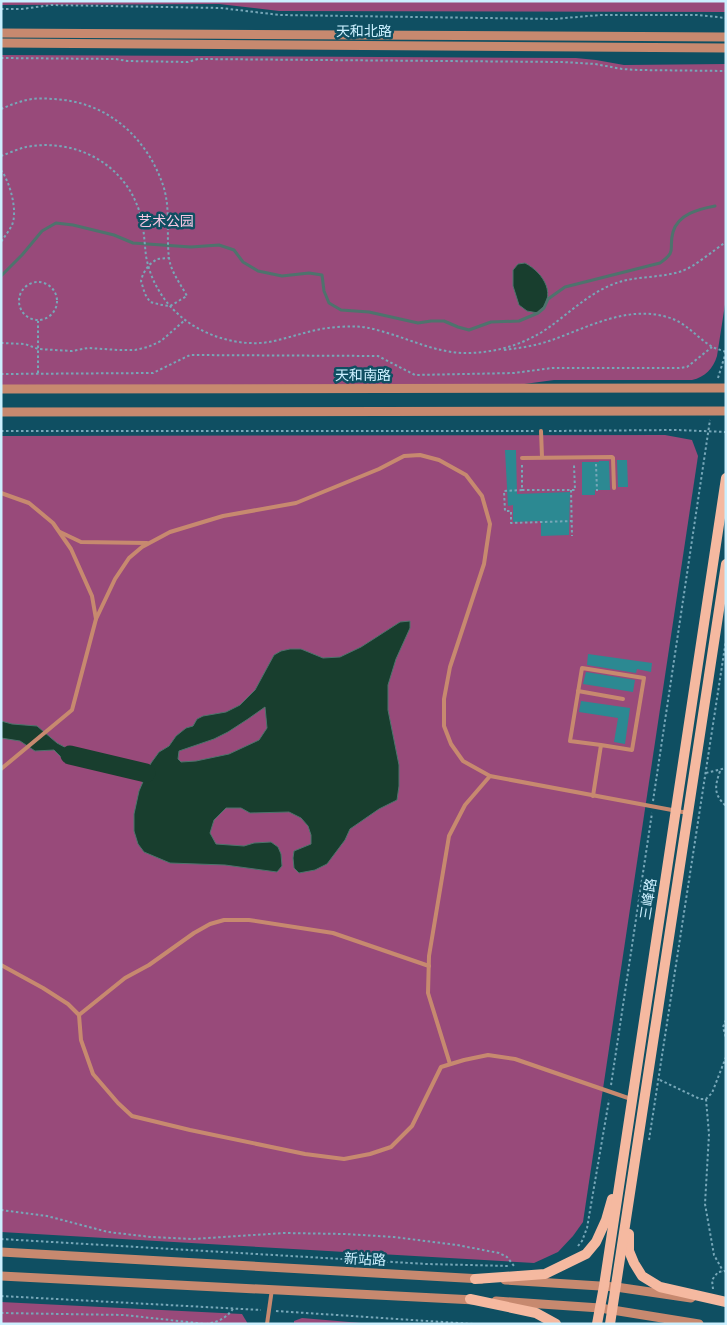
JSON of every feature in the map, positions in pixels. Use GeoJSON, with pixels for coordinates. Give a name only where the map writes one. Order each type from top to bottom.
{"type":"FeatureCollection","features":[{"type":"Feature","properties":{"kind":"main road","name":"三峰路"},"geometry":{"type":"LineString","coordinates":[[597,1324],[726,478]]}},
{"type":"Feature","properties":{"kind":"main road","name":"三峰路"},"geometry":{"type":"LineString","coordinates":[[610,1324],[726,564]]}},
{"type":"Feature","properties":{"kind":"main road"},"geometry":{"type":"LineString","coordinates":[[475,1279],[545,1274],[586,1254],[596,1242],[606,1220],[622,1167]]}},
{"type":"Feature","properties":{"kind":"main road"},"geometry":{"type":"LineString","coordinates":[[634,1167],[628,1229],[629,1251],[642,1276],[660,1287],[726,1303]]}},
{"type":"Feature","properties":{"kind":"main road"},"geometry":{"type":"LineString","coordinates":[[470,1299],[536,1313],[556,1324]]}},
{"type":"Feature","properties":{"kind":"street","name":"天和北路"},"geometry":{"type":"LineString","coordinates":[[1,33],[726,37]]}},
{"type":"Feature","properties":{"kind":"street","name":"天和北路"},"geometry":{"type":"LineString","coordinates":[[1,43],[726,48]]}},
{"type":"Feature","properties":{"kind":"street","name":"天和南路"},"geometry":{"type":"LineString","coordinates":[[1,389],[726,388]]}},
{"type":"Feature","properties":{"kind":"street"},"geometry":{"type":"LineString","coordinates":[[1,412],[726,411]]}},
{"type":"Feature","properties":{"kind":"street","name":"新站路"},"geometry":{"type":"LineString","coordinates":[[1,1252],[604,1286],[726,1303]]}},
{"type":"Feature","properties":{"kind":"street"},"geometry":{"type":"LineString","coordinates":[[1,1276],[470,1299],[600,1308],[699,1324]]}},
{"type":"Feature","properties":{"kind":"lane"},"geometry":{"type":"LineString","coordinates":[[541,431],[542,457]]}},
{"type":"Feature","properties":{"kind":"lane"},"geometry":{"type":"LineString","coordinates":[[1,769],[72,710],[96,619],[115,580],[129,558],[142,547],[170,532],[224,516],[296,503],[379,469],[404,456],[420,455],[439,460],[466,475],[482,496],[490,524],[484,564],[450,667],[444,699],[444,726],[451,744],[463,761],[490,776],[688,813]]}},
{"type":"Feature","properties":{"kind":"lane"},"geometry":{"type":"LineString","coordinates":[[522,458],[610,456],[613,458],[614,488]]}},
{"type":"Feature","properties":{"kind":"lane"},"geometry":{"type":"LineString","coordinates":[[1,492],[29,503],[53,523],[59,531],[71,549],[92,596],[96,619]]}},
{"type":"Feature","properties":{"kind":"lane"},"geometry":{"type":"LineString","coordinates":[[59,531],[81,542],[150,543]]}},
{"type":"Feature","properties":{"kind":"lane"},"geometry":{"type":"LineString","coordinates":[[582,668],[644,678],[632,750],[601,745],[570,740],[582,668]]}},
{"type":"Feature","properties":{"kind":"lane"},"geometry":{"type":"LineString","coordinates":[[578,692],[623,699]]}},
{"type":"Feature","properties":{"kind":"lane"},"geometry":{"type":"LineString","coordinates":[[593,796],[601,745]]}},
{"type":"Feature","properties":{"kind":"lane"},"geometry":{"type":"LineString","coordinates":[[450,1064],[428,993],[429,956],[449,836],[466,805],[490,776]]}},
{"type":"Feature","properties":{"kind":"lane"},"geometry":{"type":"LineString","coordinates":[[79,1015],[124,978],[149,965],[194,933],[210,924],[224,920],[249,920],[333,933],[429,966]]}},
{"type":"Feature","properties":{"kind":"lane"},"geometry":{"type":"LineString","coordinates":[[1,965],[68,1004],[79,1015],[81,1040],[93,1074],[118,1104],[132,1116],[190,1130],[305,1154],[344,1159],[370,1154],[391,1147],[412,1126],[441,1067],[488,1055],[515,1060],[632,1100]]}},
{"type":"Feature","properties":{"kind":"lane"},"geometry":{"type":"LineString","coordinates":[[267,1324],[272,1289]]}},
{"type":"Feature","properties":{"kind":"path"},"geometry":{"type":"LineString","coordinates":[[1,9],[22,9],[51,5],[221,8],[280,15],[554,19],[600,15],[697,15],[726,18]]}},
{"type":"Feature","properties":{"kind":"path"},"geometry":{"type":"LineString","coordinates":[[1,58],[188,62],[198,59],[563,62],[638,70],[726,71]]}},
{"type":"Feature","properties":{"kind":"path"},"geometry":{"type":"LineString","coordinates":[[1,109],[23,100],[39,98],[64,99],[79,102],[107,114],[124,127],[140,142],[150,156],[163,187],[168,213],[169,258],[186,296],[170,306],[150,302],[141,281],[149,265],[157,259],[169,258]]}},
{"type":"Feature","properties":{"kind":"path"},"geometry":{"type":"LineString","coordinates":[[1,156],[26,147],[55,146],[83,151],[104,162],[120,176],[129,188],[138,206],[152,278],[163,298],[177,314],[193,326],[214,336],[234,341],[259,343],[326,327],[358,326],[378,330],[442,351],[468,354],[534,346],[604,320],[634,314],[650,314],[668,317],[686,325],[712,347],[726,352],[715,388]]}},
{"type":"Feature","properties":{"kind":"path"},"geometry":{"type":"LineString","coordinates":[[1,170],[6,177],[14,211],[13,223],[1,242]]}},
{"type":"Feature","properties":{"kind":"path"},"geometry":{"type":"LineString","coordinates":[[499,351],[523,342],[546,329],[588,297],[610,285],[621,281],[684,271],[726,242]]}},
{"type":"Feature","properties":{"kind":"path"},"geometry":{"type":"LineString","coordinates":[[36,282],[49,285],[54,290],[57,301],[53,314],[48,318],[38,320],[32,320],[26,316],[22,311],[19,300],[24,288],[36,282]]}},
{"type":"Feature","properties":{"kind":"path"},"geometry":{"type":"LineString","coordinates":[[38,320],[38,374]]}},
{"type":"Feature","properties":{"kind":"path"},"geometry":{"type":"LineString","coordinates":[[1,343],[25,344],[38,349],[72,351],[88,348],[134,350],[148,347],[161,341],[185,320]]}},
{"type":"Feature","properties":{"kind":"path"},"geometry":{"type":"LineString","coordinates":[[1,374],[153,373],[190,355],[378,356],[415,375],[514,373],[552,368],[679,368],[687,367],[712,347]]}},
{"type":"Feature","properties":{"kind":"path"},"geometry":{"type":"LineString","coordinates":[[574,1250],[582,1241],[587,1228],[610,1092],[711,411]]}},
{"type":"Feature","properties":{"kind":"path"},"geometry":{"type":"LineString","coordinates":[[1,431],[676,430],[726,432]]}},
{"type":"Feature","properties":{"kind":"path"},"geometry":{"type":"LineString","coordinates":[[596,456],[597,490]]}},
{"type":"Feature","properties":{"kind":"path"},"geometry":{"type":"LineString","coordinates":[[572,521],[511,523],[511,511],[505,511],[504,491],[575,490],[574,457]]}},
{"type":"Feature","properties":{"kind":"path"},"geometry":{"type":"LineString","coordinates":[[522,458],[522,490]]}},
{"type":"Feature","properties":{"kind":"path"},"geometry":{"type":"LineString","coordinates":[[571,490],[572,536]]}},
{"type":"Feature","properties":{"kind":"path"},"geometry":{"type":"LineString","coordinates":[[648,1146],[726,640]]}},
{"type":"Feature","properties":{"kind":"path"},"geometry":{"type":"LineString","coordinates":[[706,774],[726,768]]}},
{"type":"Feature","properties":{"kind":"path"},"geometry":{"type":"LineString","coordinates":[[720,770],[717,781],[717,793],[718,799],[726,806]]}},
{"type":"Feature","properties":{"kind":"path"},"geometry":{"type":"LineString","coordinates":[[726,1020],[723,1027],[726,1038]]}},
{"type":"Feature","properties":{"kind":"path"},"geometry":{"type":"LineString","coordinates":[[659,1080],[700,1099],[706,1099],[712,1093],[726,1057]]}},
{"type":"Feature","properties":{"kind":"path"},"geometry":{"type":"LineString","coordinates":[[706,1099],[708,1134],[705,1204],[714,1255],[725,1271],[718,1272],[712,1280],[713,1289],[720,1290]]}},
{"type":"Feature","properties":{"kind":"path"},"geometry":{"type":"LineString","coordinates":[[1,1210],[47,1216],[108,1232],[151,1237],[192,1239],[284,1233],[394,1237],[457,1245],[499,1253],[507,1257],[514,1266],[417,1263],[1,1239]]}},
{"type":"Feature","properties":{"kind":"path"},"geometry":{"type":"LineString","coordinates":[[1,1296],[473,1324]]}},
{"type":"Feature","properties":{"kind":"path"},"geometry":{"type":"LineString","coordinates":[[1,1313],[124,1315],[206,1324],[217,1322],[226,1317],[233,1309]]}},
{"type":"Feature","properties":{"kind":"green space"},"geometry":{"type":"Polygon","coordinates":[[[1,1],[726,1],[726,12],[279,11],[219,4],[1,5],[1,1]]]}},
{"type":"Feature","properties":{"kind":"green space","name":"艺术公园"},"geometry":{"type":"Polygon","coordinates":[[[1,55],[576,58],[624,65],[726,64],[726,298],[715,361],[705,375],[692,380],[554,380],[517,385],[1,386],[1,55]]]}},
{"type":"Feature","properties":{"kind":"green space"},"geometry":{"type":"Polygon","coordinates":[[[665,435],[692,440],[698,456],[583,1222],[573,1236],[558,1252],[534,1263],[1,1232],[1,436],[665,435]]]}},
{"type":"Feature","properties":{"kind":"green space"},"geometry":{"type":"Polygon","coordinates":[[[1,1302],[242,1314],[248,1324],[1,1324],[1,1302]]]}},
{"type":"Feature","properties":{"kind":"green space"},"geometry":{"type":"Polygon","coordinates":[[[302,1318],[373,1324],[294,1324],[294,1321],[302,1318]]]}},
{"type":"Feature","properties":{"kind":"shaded area"},"geometry":{"type":"Polygon","coordinates":[[[525,263],[532,267],[543,279],[548,292],[544,306],[538,313],[527,311],[519,305],[513,286],[513,270],[518,264],[525,263]]]}},
{"type":"Feature","properties":{"kind":"shaded area"},"geometry":{"type":"Polygon","coordinates":[[[410,621],[410,628],[396,659],[388,685],[388,710],[399,765],[397,800],[379,809],[350,829],[345,840],[327,864],[315,870],[299,873],[294,868],[294,851],[311,844],[308,826],[301,818],[289,812],[250,813],[241,808],[226,808],[214,820],[210,833],[216,844],[244,846],[254,843],[271,842],[278,847],[281,854],[282,866],[277,872],[225,865],[170,863],[144,852],[138,844],[134,831],[134,814],[139,791],[151,763],[159,752],[169,746],[176,736],[186,728],[193,726],[197,719],[203,716],[226,712],[240,705],[255,690],[274,655],[281,651],[301,649],[323,658],[340,657],[361,647],[400,622],[410,621]],[[265,707],[228,732],[179,751],[178,759],[181,762],[196,761],[229,754],[259,740],[267,728],[265,707]]]}},
{"type":"Feature","properties":{"kind":"shaded area"},"geometry":{"type":"Polygon","coordinates":[[[1,721],[37,726],[57,743],[70,750],[69,759],[62,758],[54,750],[35,751],[20,741],[1,738],[1,721]]]}},
{"type":"Feature","properties":{"kind":"building"},"geometry":{"type":"Polygon","coordinates":[[[505,450],[516,450],[517,494],[570,492],[569,535],[541,536],[541,521],[513,522],[513,505],[508,506],[505,450]]]}},
{"type":"Feature","properties":{"kind":"building"},"geometry":{"type":"Polygon","coordinates":[[[617,460],[627,460],[628,487],[618,487],[617,460]]]}},
{"type":"Feature","properties":{"kind":"building"},"geometry":{"type":"Polygon","coordinates":[[[609,461],[610,490],[595,490],[595,495],[582,495],[582,462],[609,461]]]}},
{"type":"Feature","properties":{"kind":"building"},"geometry":{"type":"Polygon","coordinates":[[[588,654],[652,663],[651,672],[637,669],[636,673],[587,665],[588,654]]]}},
{"type":"Feature","properties":{"kind":"building"},"geometry":{"type":"Polygon","coordinates":[[[586,672],[635,680],[633,692],[583,684],[586,672]]]}},
{"type":"Feature","properties":{"kind":"building"},"geometry":{"type":"Polygon","coordinates":[[[581,701],[630,708],[625,744],[614,742],[618,718],[579,712],[581,701]]]}},
{"type":"Feature","properties":{"kind":"waterway"},"geometry":{"type":"LineString","coordinates":[[1,276],[42,231],[56,223],[114,235],[133,243],[191,247],[219,245],[234,250],[243,262],[258,271],[282,276],[309,273],[322,275],[324,291],[329,303],[341,310],[369,312],[418,323],[444,321],[469,330],[491,322],[519,321],[538,313],[544,308],[548,299],[565,287],[660,263],[671,252],[673,232],[679,221],[690,213],[715,206]]}},
{"type":"Feature","properties":{"kind":"waterway"},"geometry":{"type":"LineString","coordinates":[[70,755],[146,773]]}}]}
